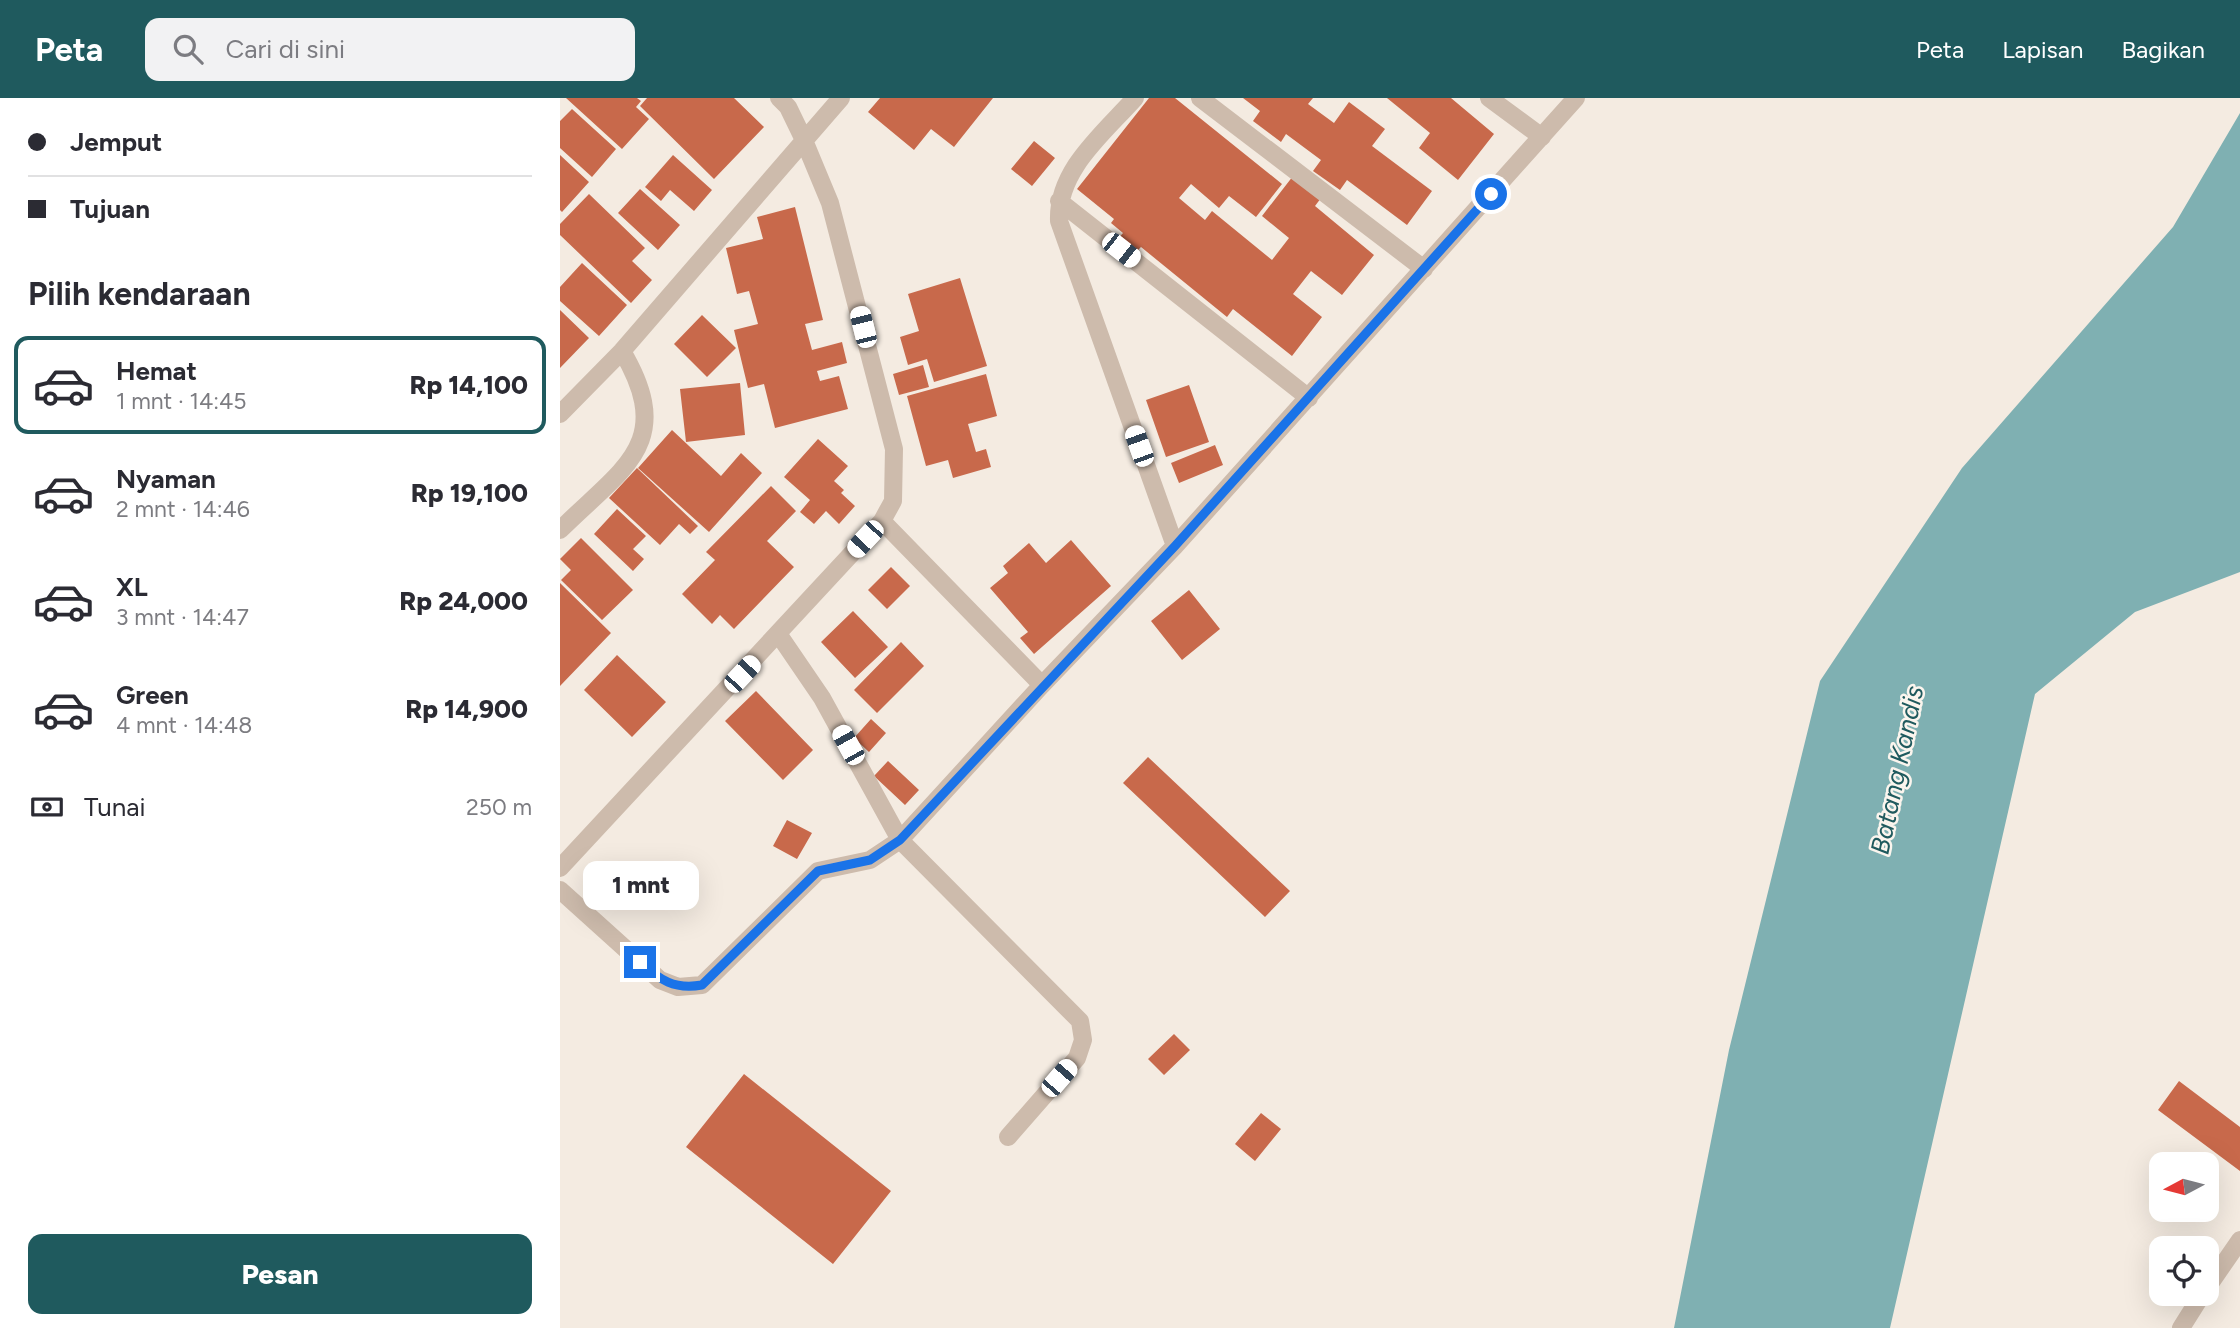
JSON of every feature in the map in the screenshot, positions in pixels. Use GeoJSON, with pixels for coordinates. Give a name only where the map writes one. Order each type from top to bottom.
{"type":"FeatureCollection","features":[{"type":"Feature","properties":{"kind":"street"},"geometry":{"type":"LineString","coordinates":[[560,869],[779,635],[882,521],[893,501],[894,449],[841,241],[830,203],[803,138],[788,107],[779,98]]}},
{"type":"Feature","properties":{"kind":"street"},"geometry":{"type":"LineString","coordinates":[[560,414],[622,351],[803,138],[841,98]]}},
{"type":"Feature","properties":{"kind":"street"},"geometry":{"type":"LineString","coordinates":[[1135,98],[1070,172],[1059,201],[1059,221],[1175,546]]}},
{"type":"Feature","properties":{"kind":"street"},"geometry":{"type":"LineString","coordinates":[[1200,98],[1424,269]]}},
{"type":"Feature","properties":{"kind":"street"},"geometry":{"type":"LineString","coordinates":[[1489,98],[1542,137]]}},
{"type":"Feature","properties":{"kind":"street"},"geometry":{"type":"LineString","coordinates":[[560,890],[660,980],[678,987],[691,987],[702,985],[818,871],[870,860],[900,840],[1042,685],[1175,546],[1576,98]]}},
{"type":"Feature","properties":{"kind":"street"},"geometry":{"type":"LineString","coordinates":[[1059,201],[1309,398]]}},
{"type":"Feature","properties":{"kind":"street"},"geometry":{"type":"LineString","coordinates":[[560,530],[630,460],[642,442],[646,420],[643,397],[622,351]]}},
{"type":"Feature","properties":{"kind":"street"},"geometry":{"type":"LineString","coordinates":[[882,521],[1042,685]]}},
{"type":"Feature","properties":{"kind":"street"},"geometry":{"type":"LineString","coordinates":[[779,635],[822,698],[900,840],[1080,1021],[1083,1040],[1077,1058],[1007,1137]]}},
{"type":"Feature","properties":{"kind":"street"},"geometry":{"type":"LineString","coordinates":[[2219,1270],[2240,1240]]}},
{"type":"Feature","properties":{"kind":"street"},"geometry":{"type":"LineString","coordinates":[[2181,1328],[2195,1306]]}},
{"type":"Feature","properties":{"kind":"water","name":"Batang Kandis"},"geometry":{"type":"Polygon","coordinates":[[[2240,113],[2240,572],[2135,612],[2035,694],[1890,1328],[1674,1328],[1729,1050],[1820,681],[1962,468],[2173,227],[2240,113]]]}},
{"type":"Feature","properties":{"kind":"building"},"geometry":{"type":"Polygon","coordinates":[[[566,98],[637,98],[641,101],[636,107],[649,119],[622,149],[566,98]]]}},
{"type":"Feature","properties":{"kind":"building"},"geometry":{"type":"Polygon","coordinates":[[[647,98],[734,98],[764,127],[714,179],[640,106],[647,98]]]}},
{"type":"Feature","properties":{"kind":"building"},"geometry":{"type":"Polygon","coordinates":[[[880,98],[993,98],[954,147],[931,129],[914,150],[868,112],[880,98]]]}},
{"type":"Feature","properties":{"kind":"building"},"geometry":{"type":"Polygon","coordinates":[[[1149,98],[1175,98],[1282,184],[1256,217],[1229,196],[1219,208],[1191,184],[1179,198],[1205,220],[1212,211],[1272,260],[1289,238],[1262,216],[1293,176],[1321,198],[1315,206],[1374,255],[1342,295],[1311,271],[1293,294],[1322,317],[1292,356],[1233,309],[1227,317],[1141,247],[1135,253],[1118,239],[1123,233],[1111,223],[1114,219],[1077,189],[1149,98]]]}},
{"type":"Feature","properties":{"kind":"building"},"geometry":{"type":"Polygon","coordinates":[[[1243,98],[1313,98],[1308,104],[1334,123],[1349,102],[1385,129],[1372,146],[1432,191],[1407,225],[1347,180],[1340,190],[1313,171],[1321,160],[1286,134],[1281,142],[1253,121],[1260,111],[1243,98]]]}},
{"type":"Feature","properties":{"kind":"building"},"geometry":{"type":"Polygon","coordinates":[[[1387,98],[1451,98],[1494,134],[1458,180],[1419,148],[1430,133],[1387,98]]]}},
{"type":"Feature","properties":{"kind":"building"},"geometry":{"type":"Polygon","coordinates":[[[572,109],[616,149],[592,177],[560,148],[560,121],[572,109]]]}},
{"type":"Feature","properties":{"kind":"building"},"geometry":{"type":"Polygon","coordinates":[[[1034,141],[1055,158],[1032,186],[1011,169],[1034,141]]]}},
{"type":"Feature","properties":{"kind":"building"},"geometry":{"type":"Polygon","coordinates":[[[560,155],[589,182],[562,212],[560,210],[560,155]]]}},
{"type":"Feature","properties":{"kind":"building"},"geometry":{"type":"Polygon","coordinates":[[[673,155],[712,190],[694,211],[670,190],[661,201],[645,187],[673,155]]]}},
{"type":"Feature","properties":{"kind":"building"},"geometry":{"type":"Polygon","coordinates":[[[640,189],[680,225],[658,250],[618,213],[640,189]]]}},
{"type":"Feature","properties":{"kind":"building"},"geometry":{"type":"Polygon","coordinates":[[[589,194],[645,248],[632,261],[652,280],[631,303],[560,235],[560,224],[589,194]]]}},
{"type":"Feature","properties":{"kind":"building"},"geometry":{"type":"Polygon","coordinates":[[[795,207],[823,320],[805,324],[812,350],[842,342],[847,363],[817,371],[820,381],[839,376],[848,409],[775,428],[764,384],[748,388],[734,330],[758,324],[749,291],[737,294],[726,248],[763,239],[757,217],[795,207]]]}},
{"type":"Feature","properties":{"kind":"building"},"geometry":{"type":"Polygon","coordinates":[[[582,263],[627,305],[599,336],[560,301],[560,287],[582,263]]]}},
{"type":"Feature","properties":{"kind":"building"},"geometry":{"type":"Polygon","coordinates":[[[960,278],[987,366],[934,382],[927,359],[908,365],[900,337],[919,331],[908,294],[960,278]]]}},
{"type":"Feature","properties":{"kind":"building"},"geometry":{"type":"Polygon","coordinates":[[[560,310],[589,338],[560,368],[560,310]]]}},
{"type":"Feature","properties":{"kind":"building"},"geometry":{"type":"Polygon","coordinates":[[[702,315],[736,348],[707,377],[674,344],[702,315]]]}},
{"type":"Feature","properties":{"kind":"building"},"geometry":{"type":"Polygon","coordinates":[[[923,365],[929,387],[899,395],[893,374],[923,365]]]}},
{"type":"Feature","properties":{"kind":"building"},"geometry":{"type":"Polygon","coordinates":[[[986,374],[997,416],[968,424],[976,452],[986,449],[991,467],[953,478],[948,460],[926,466],[907,396],[986,374]]]}},
{"type":"Feature","properties":{"kind":"building"},"geometry":{"type":"Polygon","coordinates":[[[740,383],[745,435],[686,442],[680,389],[740,383]]]}},
{"type":"Feature","properties":{"kind":"building"},"geometry":{"type":"Polygon","coordinates":[[[1189,385],[1209,442],[1166,457],[1146,400],[1189,385]]]}},
{"type":"Feature","properties":{"kind":"building"},"geometry":{"type":"Polygon","coordinates":[[[672,430],[721,476],[741,453],[762,473],[709,532],[638,468],[672,430]]]}},
{"type":"Feature","properties":{"kind":"building"},"geometry":{"type":"Polygon","coordinates":[[[818,439],[848,466],[834,481],[844,490],[841,493],[855,506],[839,524],[826,511],[814,524],[800,512],[810,500],[784,477],[818,439]]]}},
{"type":"Feature","properties":{"kind":"building"},"geometry":{"type":"Polygon","coordinates":[[[1215,445],[1223,465],[1179,483],[1171,463],[1215,445]]]}},
{"type":"Feature","properties":{"kind":"building"},"geometry":{"type":"Polygon","coordinates":[[[637,468],[698,526],[690,534],[679,524],[660,545],[609,498],[637,468]]]}},
{"type":"Feature","properties":{"kind":"building"},"geometry":{"type":"Polygon","coordinates":[[[771,486],[796,511],[767,541],[794,567],[734,629],[720,615],[712,624],[682,594],[715,560],[706,552],[771,486]]]}},
{"type":"Feature","properties":{"kind":"building"},"geometry":{"type":"Polygon","coordinates":[[[617,509],[646,536],[633,549],[644,559],[633,571],[594,534],[617,509]]]}},
{"type":"Feature","properties":{"kind":"building"},"geometry":{"type":"Polygon","coordinates":[[[581,538],[633,590],[602,620],[561,580],[571,570],[560,559],[581,538]]]}},
{"type":"Feature","properties":{"kind":"building"},"geometry":{"type":"Polygon","coordinates":[[[1071,540],[1111,586],[1034,654],[1020,638],[1028,632],[990,588],[1008,573],[1003,566],[1029,543],[1046,563],[1071,540]]]}},
{"type":"Feature","properties":{"kind":"building"},"geometry":{"type":"Polygon","coordinates":[[[891,567],[910,586],[887,609],[868,590],[891,567]]]}},
{"type":"Feature","properties":{"kind":"building"},"geometry":{"type":"Polygon","coordinates":[[[560,583],[611,633],[560,686],[560,583]]]}},
{"type":"Feature","properties":{"kind":"building"},"geometry":{"type":"Polygon","coordinates":[[[1189,590],[1220,629],[1182,660],[1151,621],[1189,590]]]}},
{"type":"Feature","properties":{"kind":"building"},"geometry":{"type":"Polygon","coordinates":[[[853,611],[888,647],[855,678],[821,642],[853,611]]]}},
{"type":"Feature","properties":{"kind":"building"},"geometry":{"type":"Polygon","coordinates":[[[901,642],[924,666],[877,713],[854,690],[901,642]]]}},
{"type":"Feature","properties":{"kind":"building"},"geometry":{"type":"Polygon","coordinates":[[[617,655],[666,702],[632,737],[584,690],[617,655]]]}},
{"type":"Feature","properties":{"kind":"building"},"geometry":{"type":"Polygon","coordinates":[[[756,691],[813,750],[783,780],[725,721],[756,691]]]}},
{"type":"Feature","properties":{"kind":"building"},"geometry":{"type":"Polygon","coordinates":[[[871,719],[886,733],[869,752],[854,738],[871,719]]]}},
{"type":"Feature","properties":{"kind":"building"},"geometry":{"type":"Polygon","coordinates":[[[1148,757],[1290,891],[1265,917],[1123,783],[1148,757]]]}},
{"type":"Feature","properties":{"kind":"building"},"geometry":{"type":"Polygon","coordinates":[[[888,761],[919,790],[905,805],[874,776],[888,761]]]}},
{"type":"Feature","properties":{"kind":"building"},"geometry":{"type":"Polygon","coordinates":[[[787,820],[812,833],[797,859],[773,846],[787,820]]]}},
{"type":"Feature","properties":{"kind":"building"},"geometry":{"type":"Polygon","coordinates":[[[1174,1034],[1190,1050],[1164,1075],[1148,1059],[1174,1034]]]}},
{"type":"Feature","properties":{"kind":"building"},"geometry":{"type":"Polygon","coordinates":[[[744,1074],[891,1191],[833,1264],[686,1147],[744,1074]]]}},
{"type":"Feature","properties":{"kind":"building"},"geometry":{"type":"Polygon","coordinates":[[[2179,1081],[2240,1127],[2240,1171],[2219,1155],[2219,1152],[2214,1152],[2158,1110],[2179,1081]]]}},
{"type":"Feature","properties":{"kind":"building"},"geometry":{"type":"Polygon","coordinates":[[[1261,1113],[1281,1129],[1255,1161],[1235,1144],[1261,1113]]]}},
{"type":"Feature","properties":{"kind":"route"},"geometry":{"type":"LineString","coordinates":[[640,962],[660,980],[678,987],[702,985],[818,871],[870,860],[900,840],[1042,685],[1175,546],[1491,194]]}}]}
